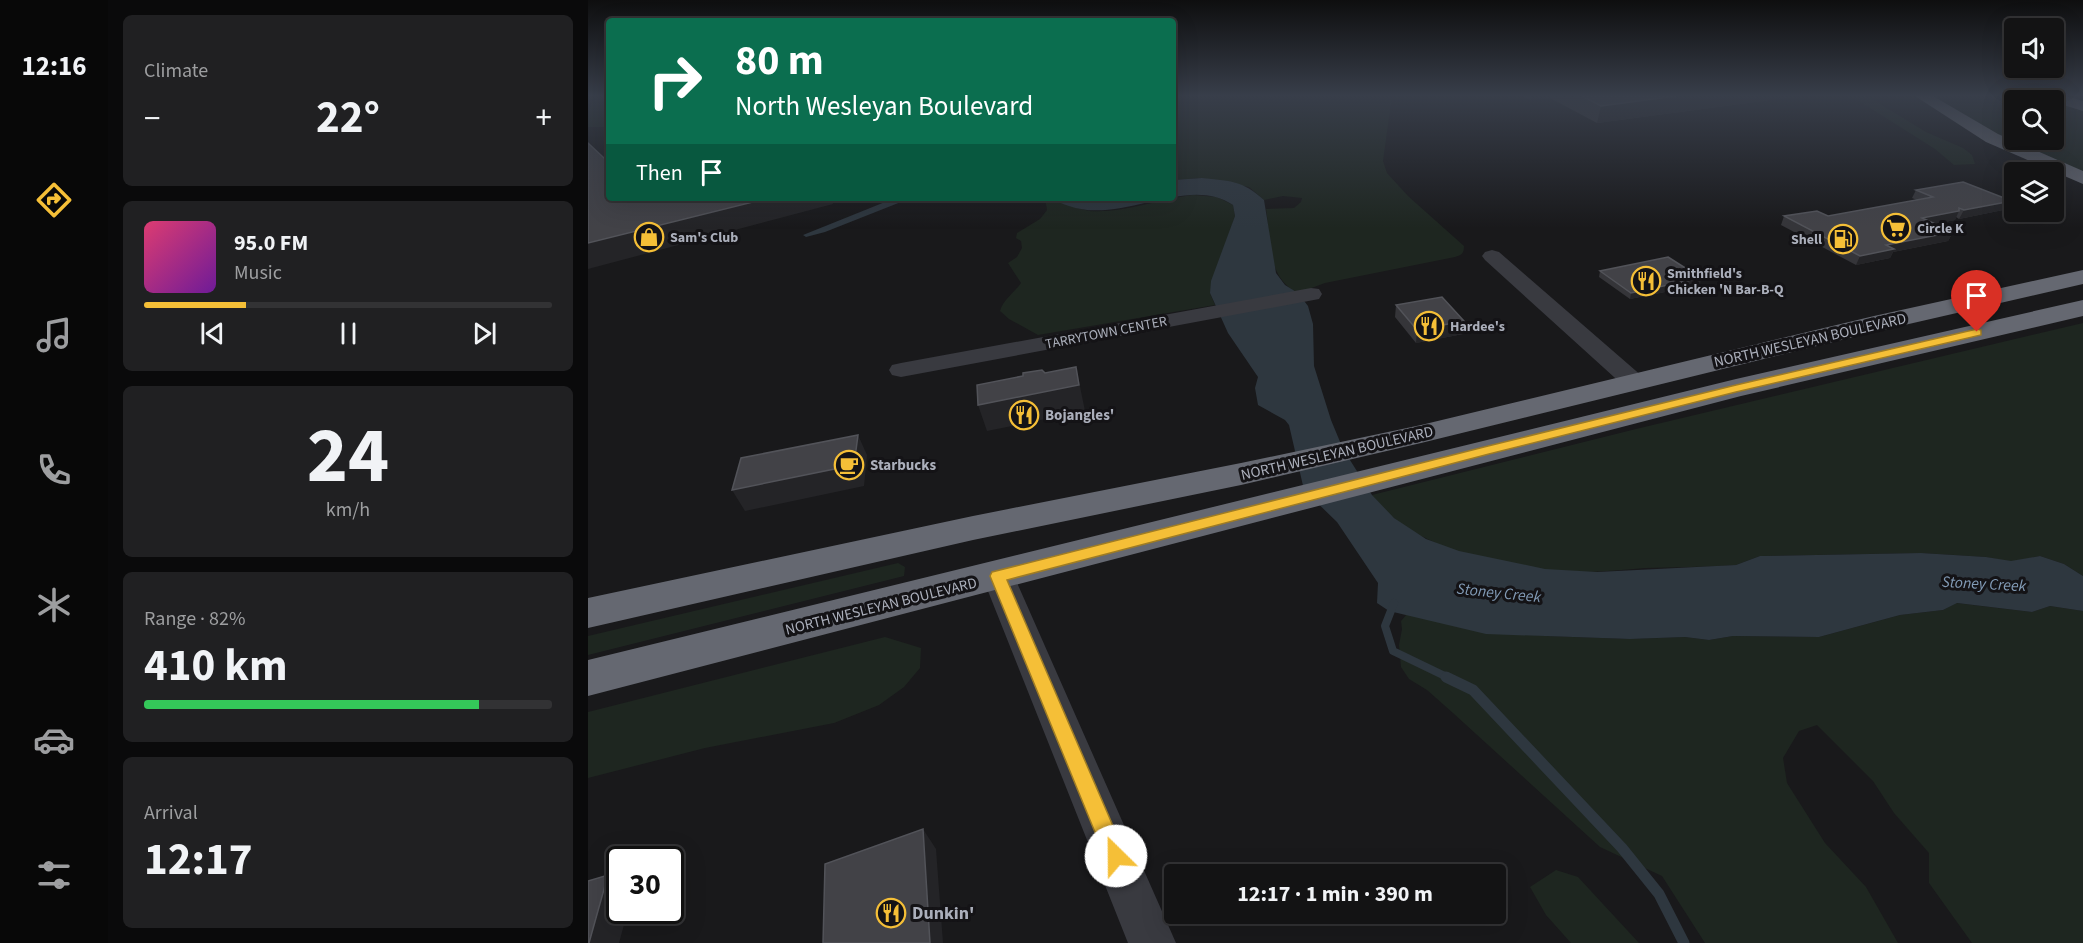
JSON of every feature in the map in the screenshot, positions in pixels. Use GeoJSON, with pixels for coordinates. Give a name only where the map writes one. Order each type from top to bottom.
{"type":"FeatureCollection","features":[{"type":"Feature","properties":{"kind":"highway"},"geometry":{"type":"LineString","coordinates":[[1997,140],[2079,176]]}},
{"type":"Feature","properties":{"kind":"highway","name":"NORTH WESLEYAN BOULEVARD"},"geometry":{"type":"LineString","coordinates":[[588,613],[973,528],[1241,474],[1421,434],[1874,324],[2083,277]]}},
{"type":"Feature","properties":{"kind":"highway","name":"NORTH WESLEYAN BOULEVARD"},"geometry":{"type":"LineString","coordinates":[[588,678],[1251,512],[1443,461],[2083,308]]}},
{"type":"Feature","properties":{"kind":"highway"},"geometry":{"type":"LineString","coordinates":[[1874,324],[1913,347]]}},
{"type":"Feature","properties":{"kind":"street"},"geometry":{"type":"LineString","coordinates":[[1492,256],[1634,382]]}},
{"type":"Feature","properties":{"kind":"street","name":"TARRYTOWN CENTER"},"geometry":{"type":"LineString","coordinates":[[901,370],[1311,294]]}},
{"type":"Feature","properties":{"kind":"street"},"geometry":{"type":"LineString","coordinates":[[998,576],[1152,943]]}},
{"type":"Feature","properties":{"kind":"shaded area"},"geometry":{"type":"Polygon","coordinates":[[[1176,140],[1386,140],[1383,161],[1387,173],[1408,196],[1464,246],[1463,252],[1455,257],[1325,283],[1298,293],[1288,286],[1275,268],[1266,209],[1294,208],[1302,198],[1283,196],[1264,200],[1249,187],[1202,178],[1176,180],[1176,140]]]}},
{"type":"Feature","properties":{"kind":"shaded area"},"geometry":{"type":"Polygon","coordinates":[[[1921,140],[1945,140],[1963,148],[1972,155],[1975,164],[1954,165],[1921,140]]]}},
{"type":"Feature","properties":{"kind":"shaded area"},"geometry":{"type":"Polygon","coordinates":[[[2064,140],[2083,140],[2083,174],[2064,166],[2064,162],[2054,162],[2025,150],[2064,150],[2064,140]]]}},
{"type":"Feature","properties":{"kind":"shaded area"},"geometry":{"type":"Polygon","coordinates":[[[1193,195],[1217,197],[1233,205],[1235,216],[1210,293],[1215,305],[1038,335],[1009,319],[1000,311],[1006,300],[1021,283],[1008,263],[1017,257],[1022,248],[1021,241],[1016,238],[1017,233],[1040,219],[1047,210],[1046,201],[1059,201],[1084,210],[1103,211],[1159,201],[1176,201],[1176,198],[1193,195]]]}},
{"type":"Feature","properties":{"kind":"shaded area"},"geometry":{"type":"Polygon","coordinates":[[[2083,323],[2083,576],[2064,564],[2040,556],[2011,562],[1986,557],[1921,553],[1760,556],[1736,565],[1596,572],[1543,570],[1488,560],[1434,542],[1388,514],[1372,495],[1636,429],[2083,323]]]}},
{"type":"Feature","properties":{"kind":"shaded area"},"geometry":{"type":"Polygon","coordinates":[[[898,563],[905,567],[904,576],[588,655],[588,636],[898,563]]]}},
{"type":"Feature","properties":{"kind":"shaded area"},"geometry":{"type":"Polygon","coordinates":[[[1956,603],[2032,612],[2050,606],[2083,611],[2083,943],[1972,943],[1929,883],[1929,853],[1894,813],[1873,781],[1817,725],[1799,731],[1783,758],[1787,783],[1825,843],[1866,887],[1898,943],[1705,943],[1662,876],[1600,847],[1427,690],[1409,679],[1401,667],[1399,645],[1401,621],[1407,614],[1468,629],[1546,636],[1630,639],[1685,637],[1709,640],[1733,636],[1819,637],[1900,615],[1943,610],[1956,603]]]}},
{"type":"Feature","properties":{"kind":"shaded area"},"geometry":{"type":"Polygon","coordinates":[[[885,637],[921,648],[920,668],[904,687],[879,705],[834,723],[705,748],[588,778],[588,712],[885,637]]]}},
{"type":"Feature","properties":{"kind":"shaded area"},"geometry":{"type":"Polygon","coordinates":[[[1556,870],[1578,877],[1639,943],[1571,943],[1546,915],[1530,887],[1556,870]]]}},
{"type":"Feature","properties":{"kind":"water","name":"Stoney Creek"},"geometry":{"type":"Polygon","coordinates":[[[1202,178],[1228,181],[1242,185],[1264,200],[1276,273],[1285,285],[1298,293],[1308,306],[1313,324],[1314,366],[1343,449],[1372,495],[1394,518],[1426,539],[1459,551],[1545,569],[1597,572],[1736,565],[1760,556],[1921,553],[2011,561],[2040,556],[2064,564],[2083,576],[2083,611],[2050,606],[2032,612],[1957,603],[1943,610],[1900,615],[1819,637],[1733,636],[1709,640],[1685,637],[1630,639],[1486,634],[1389,611],[1377,603],[1378,583],[1337,522],[1304,490],[1289,425],[1285,420],[1258,405],[1255,388],[1258,377],[1228,333],[1210,293],[1211,281],[1235,216],[1233,205],[1215,197],[1196,195],[1176,197],[1176,180],[1202,178]]]}},
{"type":"Feature","properties":{"kind":"water"},"geometry":{"type":"Polygon","coordinates":[[[888,201],[903,201],[825,232],[806,237],[803,235],[888,201]]]}},
{"type":"Feature","properties":{"kind":"water"},"geometry":{"type":"Polygon","coordinates":[[[1155,201],[1110,210],[1089,210],[1058,202],[1155,201]]]}},
{"type":"Feature","properties":{"kind":"building"},"geometry":{"type":"Polygon","coordinates":[[[588,143],[606,158],[606,201],[757,201],[588,243],[588,143]]]}},
{"type":"Feature","properties":{"kind":"building"},"geometry":{"type":"Polygon","coordinates":[[[1963,182],[2004,198],[2004,202],[1964,210],[1959,208],[1959,211],[1922,218],[1953,232],[1886,245],[1894,249],[1860,256],[1784,216],[1817,211],[1828,216],[1933,197],[1916,190],[1963,182]]]}},
{"type":"Feature","properties":{"kind":"building","name":"Smithfield's Chicken 'N Bar-B-Q"},"geometry":{"type":"Polygon","coordinates":[[[1668,257],[1701,278],[1631,293],[1600,271],[1668,257]]]}},
{"type":"Feature","properties":{"kind":"building"},"geometry":{"type":"Polygon","coordinates":[[[1442,297],[1464,321],[1417,330],[1396,305],[1442,297]]]}},
{"type":"Feature","properties":{"kind":"building"},"geometry":{"type":"Polygon","coordinates":[[[1076,367],[1079,385],[978,405],[977,385],[1023,376],[1023,373],[1042,370],[1045,373],[1076,367]]]}},
{"type":"Feature","properties":{"kind":"building"},"geometry":{"type":"Polygon","coordinates":[[[858,435],[854,465],[732,490],[741,458],[858,435]]]}},
{"type":"Feature","properties":{"kind":"building","name":"Dunkin'"},"geometry":{"type":"Polygon","coordinates":[[[923,829],[930,943],[823,943],[825,864],[923,829]]]}},
{"type":"Feature","properties":{"kind":"building"},"geometry":{"type":"Polygon","coordinates":[[[606,876],[589,943],[588,943],[588,881],[606,876]]]}},
{"type":"Feature","properties":{"kind":"waterway"},"geometry":{"type":"LineString","coordinates":[[1394,603],[1385,626],[1393,651],[1449,678]]}},
{"type":"Feature","properties":{"kind":"waterway"},"geometry":{"type":"LineString","coordinates":[[1446,677],[1473,690],[1622,848],[1659,894],[1684,943]]}},
{"type":"Feature","properties":{"kind":"place","name":"Circle K"},"geometry":{"type":"Point","coordinates":[1896,228]}},
{"type":"Feature","properties":{"kind":"place","name":"Sam's Club"},"geometry":{"type":"Point","coordinates":[649,237]}},
{"type":"Feature","properties":{"kind":"place","name":"Shell"},"geometry":{"type":"Point","coordinates":[1843,239]}},
{"type":"Feature","properties":{"kind":"place","name":"Smithfield's Chicken 'N Bar-B-Q"},"geometry":{"type":"Point","coordinates":[1646,281]}},
{"type":"Feature","properties":{"kind":"place","name":"Hardee's"},"geometry":{"type":"Point","coordinates":[1429,326]}},
{"type":"Feature","properties":{"kind":"place","name":"Bojangles'"},"geometry":{"type":"Point","coordinates":[1024,415]}},
{"type":"Feature","properties":{"kind":"place","name":"Starbucks"},"geometry":{"type":"Point","coordinates":[849,465]}},
{"type":"Feature","properties":{"kind":"place","name":"Dunkin'"},"geometry":{"type":"Point","coordinates":[891,913]}},
{"type":"Feature","properties":{"kind":"route"},"geometry":{"type":"LineString","coordinates":[[1116,856],[998,576],[1736,388],[1977,332]]}}]}
